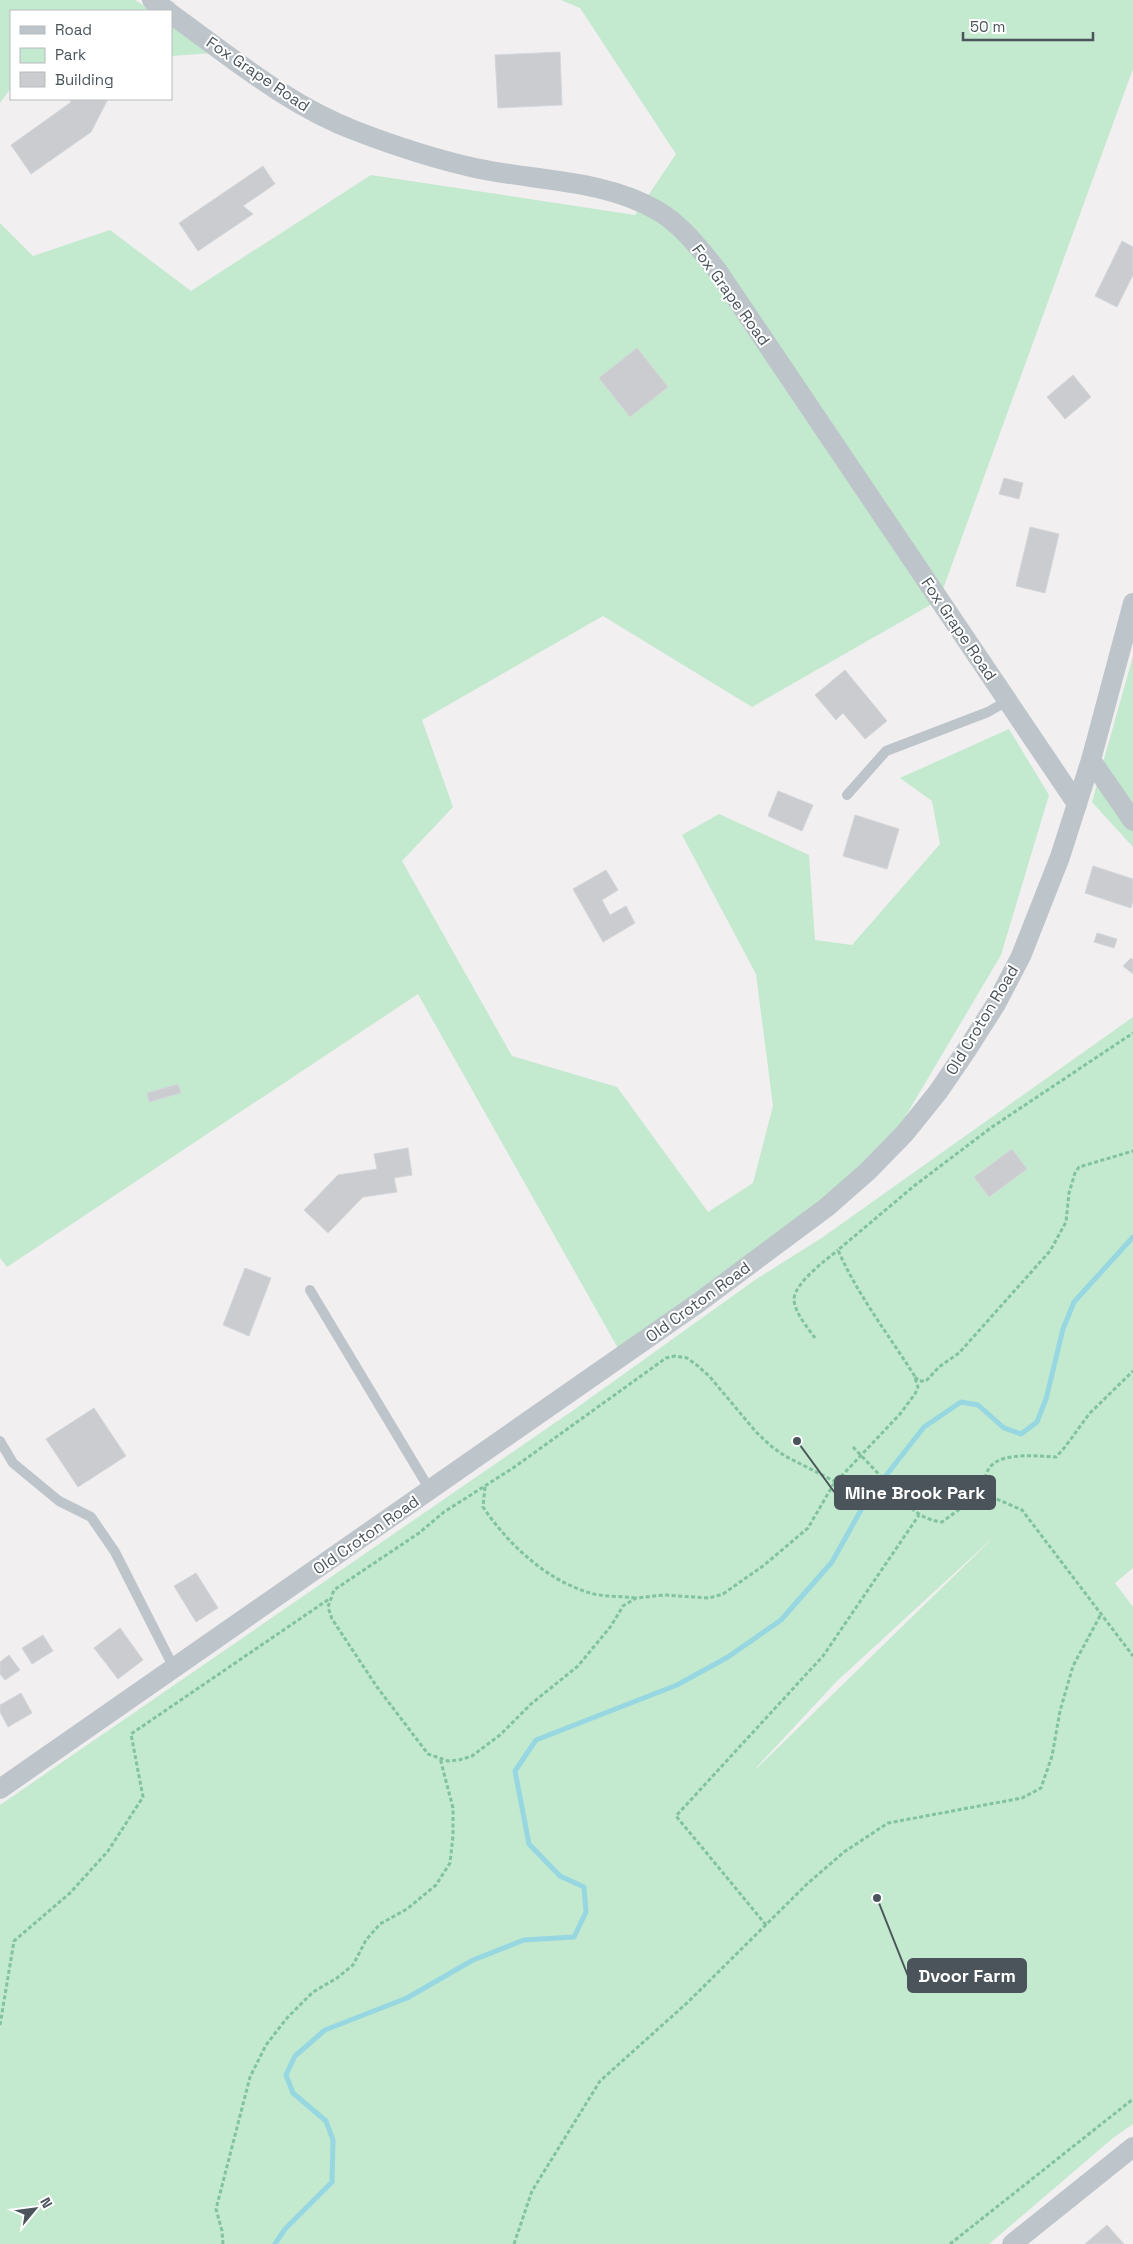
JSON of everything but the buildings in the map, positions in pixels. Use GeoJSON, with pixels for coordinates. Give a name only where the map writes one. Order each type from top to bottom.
{"type":"FeatureCollection","features":[{"type":"Feature","properties":{"kind":"street"},"geometry":{"type":"LineString","coordinates":[[152,0],[167,10]]}},
{"type":"Feature","properties":{"kind":"street","name":"Fox Grape Road"},"geometry":{"type":"LineString","coordinates":[[172,15],[267,84],[295,101],[353,130],[391,144],[476,168],[586,186],[614,194],[637,201],[659,212],[678,226],[698,246],[717,270],[1077,804]]}},
{"type":"Feature","properties":{"kind":"street","name":"Old Croton Road"},"geometry":{"type":"LineString","coordinates":[[0,1789],[690,1309],[827,1207],[861,1177],[904,1133],[938,1092],[968,1048],[1000,996],[1021,956],[1077,804],[1133,603]]}},
{"type":"Feature","properties":{"kind":"street"},"geometry":{"type":"LineString","coordinates":[[1090,760],[1133,821]]}},
{"type":"Feature","properties":{"kind":"street"},"geometry":{"type":"LineString","coordinates":[[1012,2244],[1133,2147]]}},
{"type":"Feature","properties":{"kind":"lane"},"geometry":{"type":"LineString","coordinates":[[847,795],[886,751],[988,712],[1007,701]]}},
{"type":"Feature","properties":{"kind":"lane"},"geometry":{"type":"LineString","coordinates":[[310,1290],[430,1490]]}},
{"type":"Feature","properties":{"kind":"lane"},"geometry":{"type":"LineString","coordinates":[[0,1441],[14,1463],[59,1501],[91,1517],[115,1552],[174,1668]]}},
{"type":"Feature","properties":{"kind":"path"},"geometry":{"type":"LineString","coordinates":[[815,1338],[797,1309],[794,1299],[798,1288],[838,1250],[914,1186],[992,1127],[1133,1033]]}},
{"type":"Feature","properties":{"kind":"path"},"geometry":{"type":"LineString","coordinates":[[838,1250],[849,1272],[914,1375],[919,1382],[926,1381],[939,1367],[959,1353],[1050,1251],[1066,1222],[1069,1193],[1075,1173],[1079,1167],[1133,1151]]}},
{"type":"Feature","properties":{"kind":"path"},"geometry":{"type":"LineString","coordinates":[[636,1598],[623,1606],[611,1626],[578,1666],[531,1704],[500,1735],[472,1756],[448,1761],[428,1754],[411,1734],[350,1648],[332,1620],[328,1607],[334,1590],[419,1533],[444,1512],[485,1487],[659,1360],[675,1356],[687,1358],[710,1377],[736,1410],[770,1446],[785,1456],[836,1482]]}},
{"type":"Feature","properties":{"kind":"path"},"geometry":{"type":"LineString","coordinates":[[980,1497],[984,1479],[991,1466],[1002,1459],[1025,1456],[1056,1456],[1065,1447],[1089,1414],[1133,1371]]}},
{"type":"Feature","properties":{"kind":"path"},"geometry":{"type":"LineString","coordinates":[[485,1487],[483,1507],[490,1518],[513,1545],[548,1573],[590,1593],[636,1598],[664,1595],[709,1598],[723,1594],[763,1566],[808,1528],[836,1482],[881,1437],[916,1394],[918,1387],[914,1375]]}},
{"type":"Feature","properties":{"kind":"path"},"geometry":{"type":"LineString","coordinates":[[853,1447],[909,1506],[919,1515],[930,1521],[942,1522],[976,1497],[992,1496],[1022,1510],[1133,1656]]}},
{"type":"Feature","properties":{"kind":"path"},"geometry":{"type":"LineString","coordinates":[[766,1925],[676,1816],[823,1656],[919,1515]]}},
{"type":"Feature","properties":{"kind":"path"},"geometry":{"type":"LineString","coordinates":[[0,2025],[14,1941],[70,1893],[108,1851],[143,1797],[131,1734],[330,1598]]}},
{"type":"Feature","properties":{"kind":"path"},"geometry":{"type":"LineString","coordinates":[[514,2244],[532,2191],[600,2082],[688,2002],[807,1884],[844,1852],[888,1823],[1022,1798],[1041,1788],[1052,1756],[1060,1711],[1073,1666],[1101,1614]]}},
{"type":"Feature","properties":{"kind":"path"},"geometry":{"type":"LineString","coordinates":[[223,2244],[222,2231],[216,2209],[250,2077],[266,2045],[287,2018],[312,1992],[337,1978],[353,1965],[366,1940],[380,1924],[407,1909],[436,1885],[450,1863],[453,1836],[453,1808],[439,1758]]}},
{"type":"Feature","properties":{"kind":"path"},"geometry":{"type":"LineString","coordinates":[[950,2244],[1133,2099]]}},
{"type":"Feature","properties":{"kind":"green space"},"geometry":{"type":"Polygon","coordinates":[[[0,0],[135,0],[150,10],[10,10],[10,89],[0,103],[0,0]]]}},
{"type":"Feature","properties":{"kind":"green space"},"geometry":{"type":"Polygon","coordinates":[[[561,0],[1133,0],[1133,69],[939,600],[752,707],[603,616],[422,720],[453,807],[402,861],[512,1056],[617,1087],[708,1212],[753,1183],[773,1106],[756,974],[682,835],[719,814],[809,855],[815,940],[852,945],[940,844],[932,801],[900,778],[1009,729],[1049,795],[1001,955],[879,1161],[619,1350],[418,994],[7,1267],[0,1258],[0,223],[33,256],[110,230],[191,291],[371,175],[635,215],[676,154],[580,8],[561,0]]]}},
{"type":"Feature","properties":{"kind":"green space"},"geometry":{"type":"Polygon","coordinates":[[[172,25],[213,53],[172,56],[172,25]]]}},
{"type":"Feature","properties":{"kind":"green space"},"geometry":{"type":"Polygon","coordinates":[[[1133,656],[1133,847],[1092,802],[1133,656]]]}},
{"type":"Feature","properties":{"kind":"green space"},"geometry":{"type":"Polygon","coordinates":[[[1133,1017],[1133,1568],[1115,1583],[1133,1607],[1133,2124],[1113,2138],[989,2244],[0,2244],[0,1805],[575,1409],[755,1280],[823,1237],[1133,1017]],[[997,1534],[837,1681],[757,1768],[997,1534]]]}},
{"type":"Feature","properties":{"kind":"waterway"},"geometry":{"type":"LineString","coordinates":[[275,2244],[285,2229],[332,2182],[333,2140],[326,2121],[293,2093],[286,2075],[295,2056],[325,2030],[407,1998],[473,1960],[524,1940],[574,1937],[586,1912],[584,1887],[560,1876],[529,1844],[515,1771],[536,1740],[677,1685],[728,1657],[781,1620],[832,1562],[866,1501],[924,1427],[961,1402],[978,1405],[1004,1428],[1021,1434],[1037,1422],[1046,1399],[1063,1329],[1074,1302],[1133,1237]]}},
{"type":"Feature","properties":{"kind":"place","name":"Mine Brook Park"},"geometry":{"type":"Point","coordinates":[797,1441]}},
{"type":"Feature","properties":{"kind":"place","name":"Dvoor Farm"},"geometry":{"type":"Point","coordinates":[877,1898]}}]}
